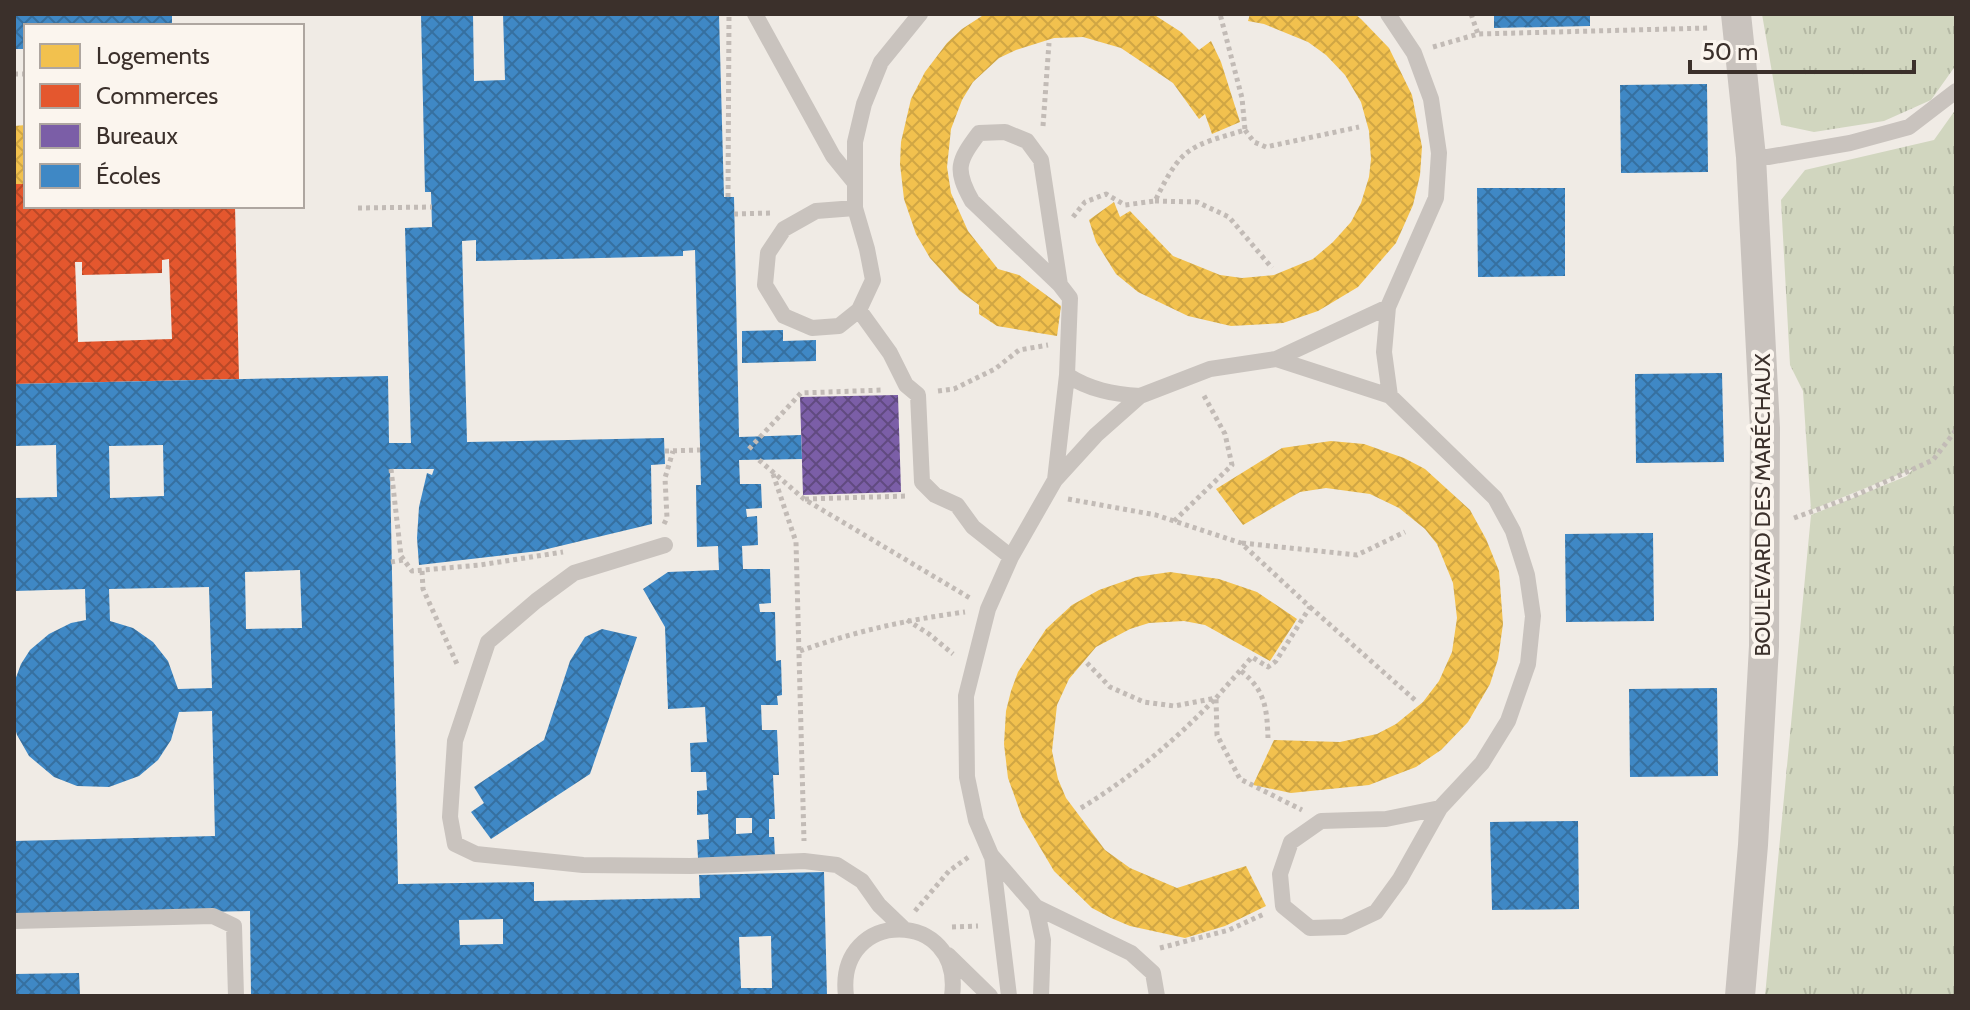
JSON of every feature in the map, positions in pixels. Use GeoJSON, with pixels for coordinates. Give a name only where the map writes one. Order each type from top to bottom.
{"type":"FeatureCollection","features":[{"type":"Feature","properties":{"kind":"street","name":"BOULEVARD DES MARÉCHAUX"},"geometry":{"type":"LineString","coordinates":[[1737,20],[1751,157],[1765,428],[1764,661],[1740,996]]}},
{"type":"Feature","properties":{"kind":"lane"},"geometry":{"type":"LineString","coordinates":[[755,14],[833,156],[855,183]]}},
{"type":"Feature","properties":{"kind":"lane"},"geometry":{"type":"LineString","coordinates":[[855,208],[816,211],[784,229],[768,253],[765,285],[784,316],[812,328],[839,326],[859,310],[873,280],[855,208],[855,142],[864,104],[881,62],[920,14]]}},
{"type":"Feature","properties":{"kind":"lane"},"geometry":{"type":"LineString","coordinates":[[1388,14],[1414,53],[1431,99],[1439,153],[1436,198],[1388,307],[1384,352],[1390,396]]}},
{"type":"Feature","properties":{"kind":"lane"},"geometry":{"type":"LineString","coordinates":[[1751,157],[1850,143],[1909,127],[1956,91]]}},
{"type":"Feature","properties":{"kind":"lane"},"geometry":{"type":"LineString","coordinates":[[1051,487],[1067,375],[1070,298],[972,201],[962,184],[961,156],[979,133],[1005,132],[1027,141],[1041,160],[1060,285]]}},
{"type":"Feature","properties":{"kind":"lane"},"geometry":{"type":"LineString","coordinates":[[1009,996],[1002,925],[989,849],[976,820],[967,777],[966,696],[988,609],[1011,557],[1051,487],[1096,435],[1140,396],[1210,369],[1276,359],[1388,307]]}},
{"type":"Feature","properties":{"kind":"lane"},"geometry":{"type":"LineString","coordinates":[[859,310],[890,353],[906,385],[915,392],[922,482],[935,495],[957,505],[973,527],[1011,557]]}},
{"type":"Feature","properties":{"kind":"lane"},"geometry":{"type":"LineString","coordinates":[[1276,359],[1390,396],[1495,498],[1513,531],[1527,575],[1533,616],[1528,664],[1508,721],[1482,763],[1440,808],[1400,879],[1376,912],[1344,927],[1310,928],[1283,906],[1280,874],[1291,842],[1321,821],[1386,819],[1440,808]]}},
{"type":"Feature","properties":{"kind":"lane"},"geometry":{"type":"LineString","coordinates":[[1067,375],[1084,386],[1113,394],[1140,396]]}},
{"type":"Feature","properties":{"kind":"lane"},"geometry":{"type":"LineString","coordinates":[[665,545],[574,573],[488,642],[455,741],[450,817],[455,844],[476,854],[583,865],[691,866],[804,861],[837,865],[862,881],[879,905],[903,928]]}},
{"type":"Feature","properties":{"kind":"lane"},"geometry":{"type":"LineString","coordinates":[[989,849],[1036,907],[1131,953],[1153,973],[1157,996]]}},
{"type":"Feature","properties":{"kind":"lane"},"geometry":{"type":"LineString","coordinates":[[869,938],[879,905]]}},
{"type":"Feature","properties":{"kind":"lane"},"geometry":{"type":"LineString","coordinates":[[1036,907],[1043,940],[1041,996]]}},
{"type":"Feature","properties":{"kind":"lane"},"geometry":{"type":"LineString","coordinates":[[14,921],[213,916],[234,926],[236,996]]}},
{"type":"Feature","properties":{"kind":"lane"},"geometry":{"type":"LineString","coordinates":[[846,996],[848,965],[856,950],[869,938],[885,930],[903,928],[932,940],[990,996]]}},
{"type":"Feature","properties":{"kind":"lane"},"geometry":{"type":"LineString","coordinates":[[943,951],[951,966],[954,983],[952,996]]}},
{"type":"Feature","properties":{"kind":"path"},"geometry":{"type":"LineString","coordinates":[[728,197],[729,14]]}},
{"type":"Feature","properties":{"kind":"path"},"geometry":{"type":"LineString","coordinates":[[1220,14],[1242,98],[1245,130],[1254,142],[1266,147],[1359,127]]}},
{"type":"Feature","properties":{"kind":"path"},"geometry":{"type":"LineString","coordinates":[[1471,14],[1478,34]]}},
{"type":"Feature","properties":{"kind":"path"},"geometry":{"type":"LineString","coordinates":[[1414,53],[1478,34],[1737,20]]}},
{"type":"Feature","properties":{"kind":"path"},"geometry":{"type":"LineString","coordinates":[[1041,160],[1049,43]]}},
{"type":"Feature","properties":{"kind":"path"},"geometry":{"type":"LineString","coordinates":[[1155,201],[1171,168],[1192,146],[1245,130]]}},
{"type":"Feature","properties":{"kind":"path"},"geometry":{"type":"LineString","coordinates":[[1070,221],[1085,202],[1106,194],[1125,205],[1155,201],[1197,202],[1229,217],[1272,268]]}},
{"type":"Feature","properties":{"kind":"path"},"geometry":{"type":"LineString","coordinates":[[358,208],[432,207]]}},
{"type":"Feature","properties":{"kind":"path"},"geometry":{"type":"LineString","coordinates":[[749,449],[801,393],[954,389],[995,369],[1019,350],[1069,342]]}},
{"type":"Feature","properties":{"kind":"path"},"geometry":{"type":"LineString","coordinates":[[1174,521],[1232,465],[1225,434],[1194,375]]}},
{"type":"Feature","properties":{"kind":"path"},"geometry":{"type":"LineString","coordinates":[[1765,525],[1798,517],[1854,496],[1933,460],[1956,430]]}},
{"type":"Feature","properties":{"kind":"path"},"geometry":{"type":"LineString","coordinates":[[665,451],[700,450]]}},
{"type":"Feature","properties":{"kind":"path"},"geometry":{"type":"LineString","coordinates":[[658,528],[667,518],[665,478],[673,451]]}},
{"type":"Feature","properties":{"kind":"path"},"geometry":{"type":"LineString","coordinates":[[759,460],[804,499],[988,609]]}},
{"type":"Feature","properties":{"kind":"path"},"geometry":{"type":"LineString","coordinates":[[391,469],[403,560],[412,571],[480,565],[574,550]]}},
{"type":"Feature","properties":{"kind":"path"},"geometry":{"type":"LineString","coordinates":[[773,474],[796,542],[804,861]]}},
{"type":"Feature","properties":{"kind":"path"},"geometry":{"type":"LineString","coordinates":[[1051,487],[1156,515],[1241,543],[1357,555],[1405,532]]}},
{"type":"Feature","properties":{"kind":"path"},"geometry":{"type":"LineString","coordinates":[[804,499],[935,495]]}},
{"type":"Feature","properties":{"kind":"path"},"geometry":{"type":"LineString","coordinates":[[1241,543],[1415,700]]}},
{"type":"Feature","properties":{"kind":"path"},"geometry":{"type":"LineString","coordinates":[[391,562],[403,560]]}},
{"type":"Feature","properties":{"kind":"path"},"geometry":{"type":"LineString","coordinates":[[422,571],[423,589],[471,694]]}},
{"type":"Feature","properties":{"kind":"path"},"geometry":{"type":"LineString","coordinates":[[1081,808],[1121,784],[1164,749],[1252,657],[1268,667],[1276,661],[1310,607]]}},
{"type":"Feature","properties":{"kind":"path"},"geometry":{"type":"LineString","coordinates":[[800,651],[853,632],[906,620],[988,609]]}},
{"type":"Feature","properties":{"kind":"path"},"geometry":{"type":"LineString","coordinates":[[906,620],[955,656],[970,678]]}},
{"type":"Feature","properties":{"kind":"path"},"geometry":{"type":"LineString","coordinates":[[1087,663],[1110,687],[1144,702],[1174,706],[1216,698]]}},
{"type":"Feature","properties":{"kind":"path"},"geometry":{"type":"LineString","coordinates":[[1241,671],[1256,683],[1267,713],[1268,738]]}},
{"type":"Feature","properties":{"kind":"path"},"geometry":{"type":"LineString","coordinates":[[1216,698],[1217,735],[1240,779],[1321,821]]}},
{"type":"Feature","properties":{"kind":"path"},"geometry":{"type":"LineString","coordinates":[[903,928],[923,898],[949,871],[989,849]]}},
{"type":"Feature","properties":{"kind":"path"},"geometry":{"type":"LineString","coordinates":[[1131,953],[1172,946],[1229,930],[1283,906]]}},
{"type":"Feature","properties":{"kind":"path"},"geometry":{"type":"LineString","coordinates":[[903,928],[1002,925]]}},
{"type":"Feature","properties":{"kind":"green space"},"geometry":{"type":"Polygon","coordinates":[[[1762,14],[1956,14],[1956,65],[1931,100],[1884,121],[1814,132],[1781,125],[1762,14]]]}},
{"type":"Feature","properties":{"kind":"green space"},"geometry":{"type":"Polygon","coordinates":[[[1956,109],[1956,996],[1765,996],[1811,515],[1907,476],[1913,469],[1811,510],[1803,391],[1790,365],[1781,200],[1805,170],[1934,140],[1956,109]]]}},
{"type":"Feature","properties":{"kind":"building: Logements"},"geometry":{"type":"Polygon","coordinates":[[[985,14],[1153,14],[1181,32],[1199,50],[1211,41],[1240,122],[1212,134],[1205,114],[1199,119],[1173,83],[1121,48],[1083,37],[1054,38],[1016,50],[999,58],[973,82],[951,129],[947,167],[951,193],[968,231],[998,269],[1019,275],[1061,306],[1057,336],[997,326],[979,314],[979,305],[960,291],[930,258],[916,234],[904,199],[901,142],[911,99],[925,72],[947,43],[985,14]]]}},
{"type":"Feature","properties":{"kind":"building: Logements"},"geometry":{"type":"Polygon","coordinates":[[[1250,14],[1355,14],[1389,48],[1412,95],[1422,147],[1413,205],[1396,243],[1358,287],[1318,311],[1283,323],[1231,326],[1188,316],[1138,292],[1116,274],[1096,242],[1089,220],[1114,202],[1120,217],[1130,211],[1173,256],[1220,275],[1242,278],[1274,275],[1313,259],[1351,222],[1361,203],[1371,159],[1369,131],[1361,102],[1345,75],[1326,55],[1308,42],[1264,24],[1248,21],[1250,14]]]}},
{"type":"Feature","properties":{"kind":"building: Logements"},"geometry":{"type":"Polygon","coordinates":[[[24,125],[24,184],[14,184],[14,126],[24,125]]]}},
{"type":"Feature","properties":{"kind":"building: Logements"},"geometry":{"type":"Polygon","coordinates":[[[1331,441],[1364,444],[1404,458],[1425,469],[1470,510],[1499,571],[1503,624],[1498,659],[1490,684],[1468,722],[1441,750],[1416,767],[1369,785],[1291,793],[1253,785],[1274,740],[1340,742],[1377,734],[1396,724],[1423,702],[1439,681],[1452,652],[1457,618],[1453,583],[1437,544],[1425,529],[1399,508],[1370,494],[1326,488],[1300,492],[1243,525],[1216,489],[1282,448],[1331,441]]]}},
{"type":"Feature","properties":{"kind":"building: Logements"},"geometry":{"type":"Polygon","coordinates":[[[1170,572],[1219,579],[1257,592],[1297,619],[1270,661],[1205,625],[1184,621],[1149,623],[1096,647],[1069,679],[1057,705],[1052,751],[1066,798],[1105,850],[1130,868],[1177,888],[1246,866],[1266,906],[1225,926],[1185,938],[1130,926],[1111,918],[1092,908],[1054,871],[1022,817],[1008,778],[1004,744],[1011,691],[1018,672],[1046,629],[1072,605],[1099,590],[1136,577],[1170,572]]]}},
{"type":"Feature","properties":{"kind":"building: Commerces"},"geometry":{"type":"Polygon","coordinates":[[[14,184],[24,184],[24,208],[235,208],[239,379],[14,384],[14,184]],[[169,259],[162,260],[162,273],[82,275],[82,262],[75,262],[78,342],[172,339],[169,259]]]}},
{"type":"Feature","properties":{"kind":"building: Bureaux"},"geometry":{"type":"Polygon","coordinates":[[[898,395],[901,492],[803,495],[800,397],[898,395]]]}},
{"type":"Feature","properties":{"kind":"building: Écoles"},"geometry":{"type":"Polygon","coordinates":[[[14,14],[172,14],[172,24],[24,24],[24,49],[14,49],[14,14]]]}},
{"type":"Feature","properties":{"kind":"building: Écoles"},"geometry":{"type":"Polygon","coordinates":[[[421,14],[473,14],[474,81],[505,80],[503,14],[719,14],[724,197],[734,197],[739,437],[801,435],[802,459],[739,460],[740,484],[761,484],[762,508],[746,509],[747,517],[757,516],[758,545],[742,546],[743,569],[770,569],[771,603],[759,604],[760,612],[775,612],[776,661],[781,660],[782,695],[777,696],[778,705],[761,705],[762,730],[777,730],[779,775],[773,775],[775,819],[769,819],[769,837],[774,837],[775,856],[698,858],[697,840],[709,839],[708,814],[697,815],[697,791],[707,790],[706,772],[691,772],[690,743],[707,742],[705,707],[668,709],[665,627],[643,589],[668,572],[719,570],[718,546],[697,547],[696,485],[701,485],[695,250],[683,251],[683,256],[476,261],[476,240],[462,241],[467,442],[664,438],[665,464],[651,465],[652,524],[539,551],[419,565],[419,507],[427,473],[432,475],[434,469],[390,469],[398,884],[534,882],[534,901],[700,898],[699,875],[824,872],[827,996],[251,996],[250,911],[14,916],[14,841],[215,836],[212,711],[179,712],[171,740],[158,760],[139,776],[109,787],[77,786],[54,777],[29,756],[17,735],[14,725],[14,683],[21,664],[30,650],[49,634],[71,623],[86,620],[85,589],[14,591],[14,498],[57,497],[56,445],[14,446],[14,384],[388,376],[389,443],[411,443],[405,228],[432,227],[431,192],[425,192],[421,14]],[[163,445],[109,446],[110,498],[164,496],[163,445]],[[300,570],[245,572],[246,629],[302,628],[300,570]],[[209,587],[109,589],[110,621],[133,628],[153,642],[168,661],[178,689],[212,688],[209,587]],[[736,818],[736,834],[752,833],[752,818],[736,818]],[[503,919],[459,920],[460,945],[503,944],[503,919]],[[771,936],[739,937],[741,988],[772,988],[771,936]]]}},
{"type":"Feature","properties":{"kind":"building: Écoles"},"geometry":{"type":"Polygon","coordinates":[[[1494,14],[1590,14],[1590,26],[1494,28],[1494,14]]]}},
{"type":"Feature","properties":{"kind":"building: Écoles"},"geometry":{"type":"Polygon","coordinates":[[[1707,84],[1708,172],[1621,173],[1620,85],[1707,84]]]}},
{"type":"Feature","properties":{"kind":"building: Écoles"},"geometry":{"type":"Polygon","coordinates":[[[1477,188],[1565,188],[1565,276],[1478,277],[1477,188]]]}},
{"type":"Feature","properties":{"kind":"building: Écoles"},"geometry":{"type":"Polygon","coordinates":[[[783,330],[783,341],[816,340],[816,361],[742,363],[742,331],[783,330]]]}},
{"type":"Feature","properties":{"kind":"building: Écoles"},"geometry":{"type":"Polygon","coordinates":[[[1722,373],[1724,462],[1636,463],[1635,374],[1722,373]]]}},
{"type":"Feature","properties":{"kind":"building: Écoles"},"geometry":{"type":"Polygon","coordinates":[[[1653,533],[1654,621],[1566,622],[1565,534],[1653,533]]]}},
{"type":"Feature","properties":{"kind":"building: Écoles"},"geometry":{"type":"Polygon","coordinates":[[[602,629],[637,637],[590,774],[491,839],[471,812],[484,803],[474,787],[544,740],[570,661],[585,637],[602,629]]]}},
{"type":"Feature","properties":{"kind":"building: Écoles"},"geometry":{"type":"Polygon","coordinates":[[[1717,688],[1718,776],[1630,777],[1629,689],[1717,688]]]}},
{"type":"Feature","properties":{"kind":"building: Écoles"},"geometry":{"type":"Polygon","coordinates":[[[1578,821],[1579,909],[1492,910],[1490,822],[1578,821]]]}},
{"type":"Feature","properties":{"kind":"building: Écoles"},"geometry":{"type":"Polygon","coordinates":[[[79,973],[80,996],[14,996],[14,974],[79,973]]]}}]}
